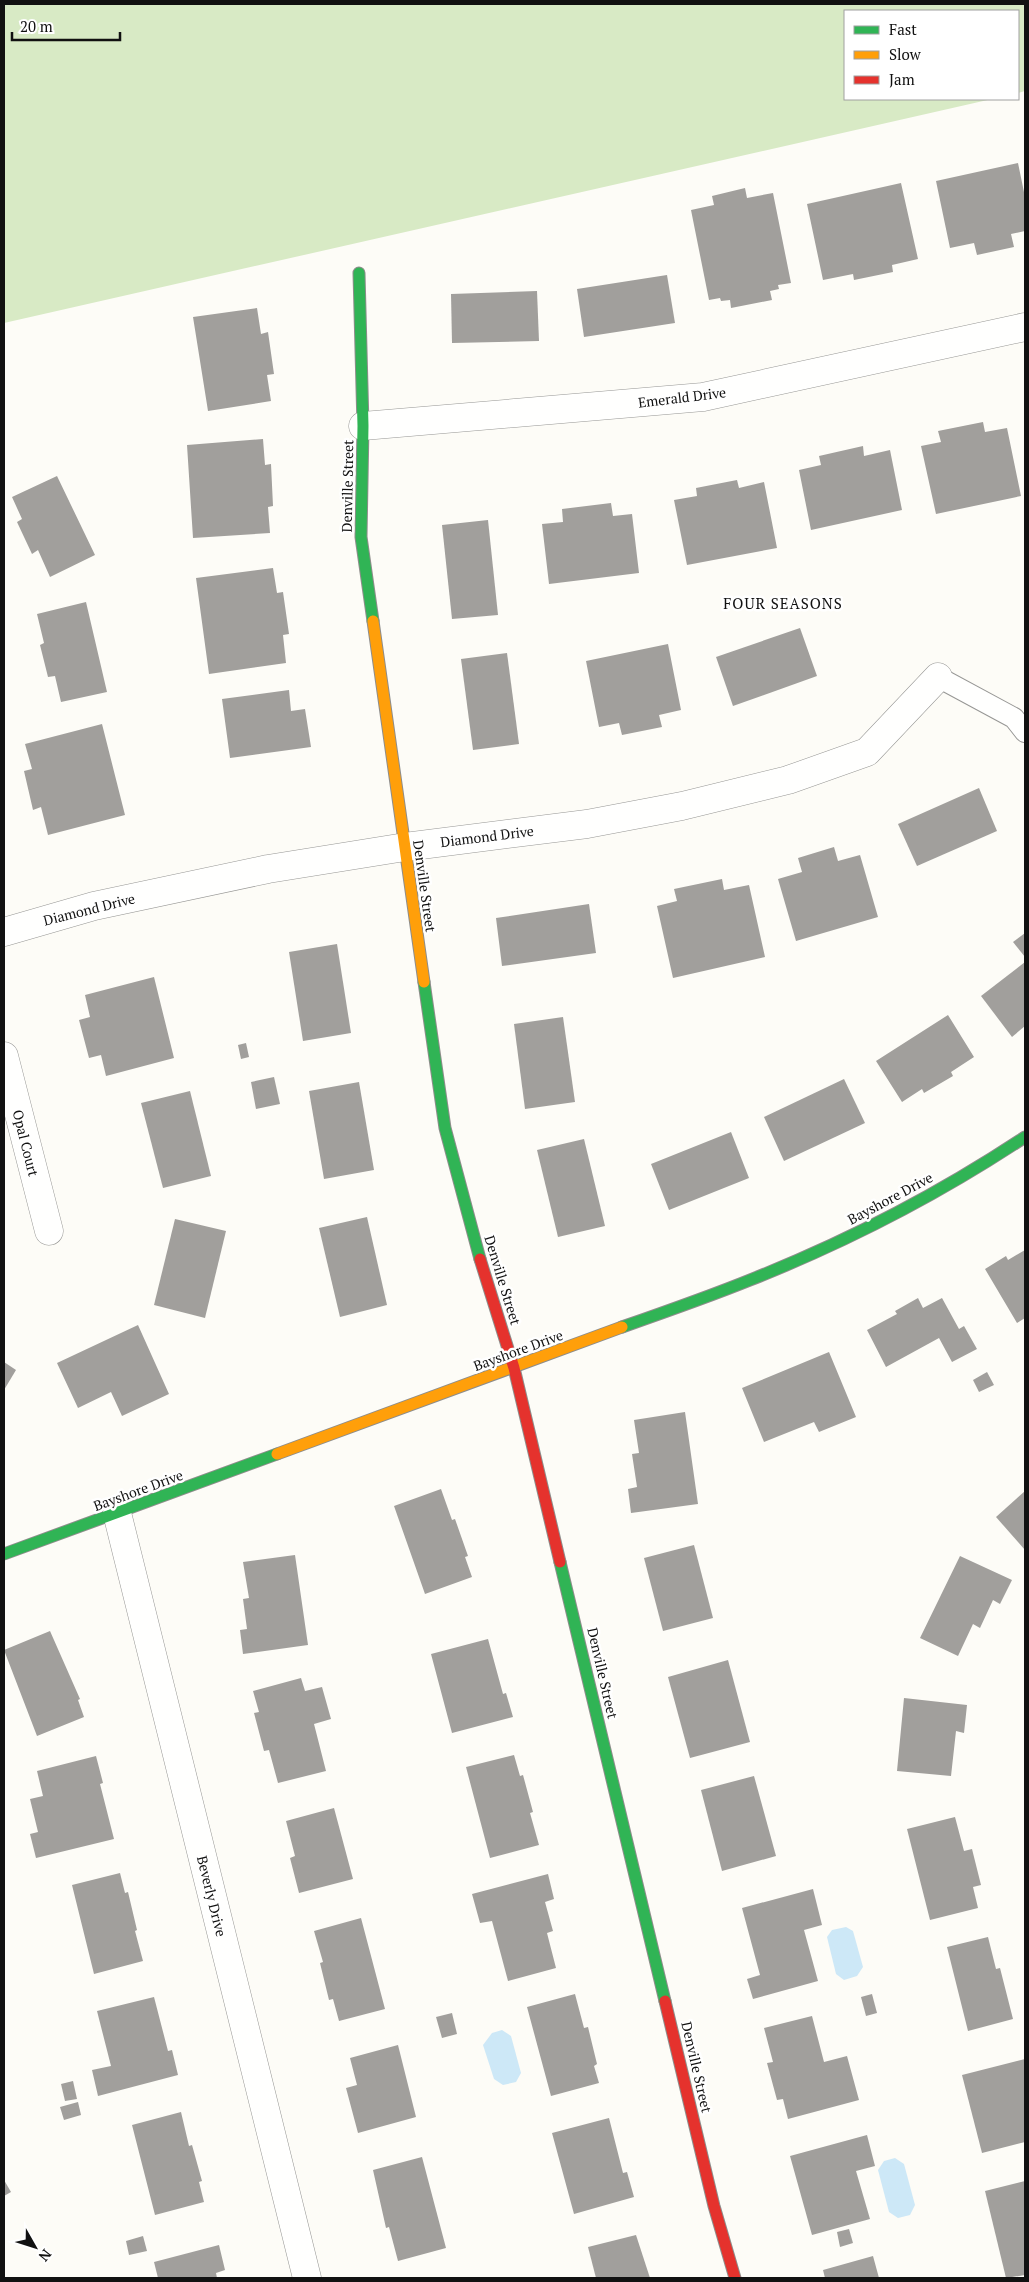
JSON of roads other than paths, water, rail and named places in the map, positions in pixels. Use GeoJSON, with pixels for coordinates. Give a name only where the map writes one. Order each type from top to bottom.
{"type":"FeatureCollection","features":[{"type":"Feature","properties":{"kind":"street","name":"Denville Street"},"geometry":{"type":"LineString","coordinates":[[358,273],[363,426],[361,537],[445,1128],[488,1289],[514,1368],[714,2206],[735,2278]]}},
{"type":"Feature","properties":{"kind":"street","name":"Emerald Drive"},"geometry":{"type":"LineString","coordinates":[[363,426],[703,397],[1025,327]]}},
{"type":"Feature","properties":{"kind":"street","name":"Diamond Drive"},"geometry":{"type":"LineString","coordinates":[[4,932],[94,906],[229,877],[405,847],[587,824],[682,806],[788,780],[867,752],[938,677]]}},
{"type":"Feature","properties":{"kind":"street","name":"Opal Court"},"geometry":{"type":"LineString","coordinates":[[4,1056],[49,1231]]}},
{"type":"Feature","properties":{"kind":"street","name":"Bayshore Drive"},"geometry":{"type":"LineString","coordinates":[[4,1554],[751,1280],[860,1231],[941,1189],[1025,1137]]}},
{"type":"Feature","properties":{"kind":"street","name":"Beverly Drive"},"geometry":{"type":"LineString","coordinates":[[117,1513],[307,2278]]}},
{"type":"Feature","properties":{"kind":"lane"},"geometry":{"type":"LineString","coordinates":[[938,677],[1014,718],[1025,732]]}},
{"type":"Feature","properties":{"kind":"water"},"geometry":{"type":"Polygon","coordinates":[[[846,1927],[853,1931],[863,1967],[857,1976],[844,1980],[836,1974],[827,1937],[832,1930],[846,1927]]]}},
{"type":"Feature","properties":{"kind":"water"},"geometry":{"type":"Polygon","coordinates":[[[502,2030],[511,2036],[521,2073],[516,2082],[503,2085],[494,2079],[483,2045],[492,2033],[502,2030]]]}},
{"type":"Feature","properties":{"kind":"water"},"geometry":{"type":"Polygon","coordinates":[[[895,2158],[904,2164],[915,2205],[910,2215],[898,2218],[889,2212],[878,2170],[884,2161],[895,2158]]]}},
{"type":"Feature","properties":{"kind":"district","name":"FOUR SEASONS"},"geometry":{"type":"Point","coordinates":[783,603]}}]}
